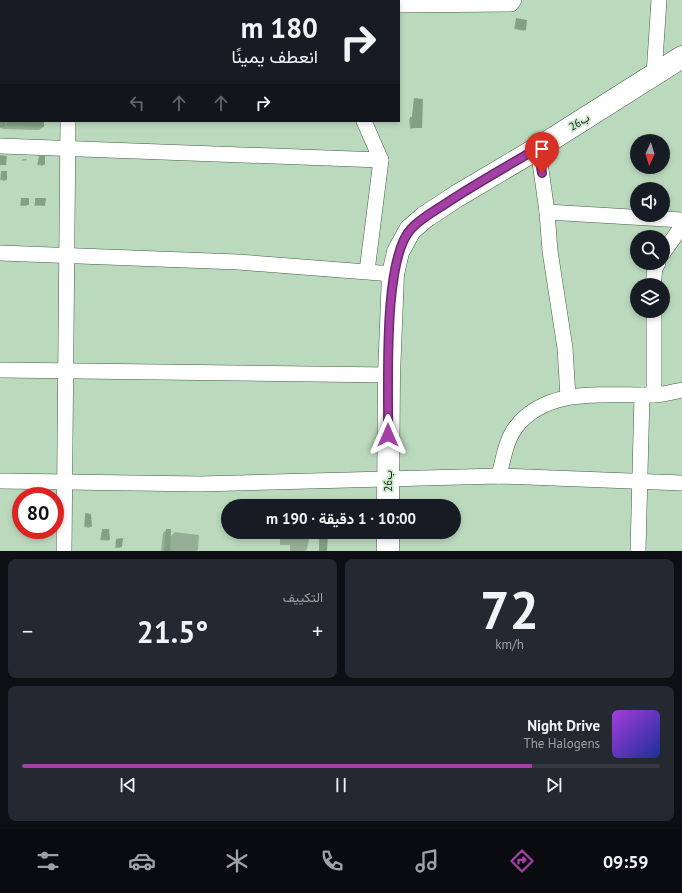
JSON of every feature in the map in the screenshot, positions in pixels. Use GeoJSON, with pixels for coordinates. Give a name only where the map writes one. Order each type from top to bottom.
{"type":"FeatureCollection","features":[{"type":"Feature","properties":{"kind":"highway","name":"26ب"},"geometry":{"type":"LineString","coordinates":[[388,499],[388,375],[393,274],[398,252],[410,230],[425,217],[457,196],[538,148],[682,57]]}},
{"type":"Feature","properties":{"kind":"highway"},"geometry":{"type":"LineString","coordinates":[[388,539],[388,551]]}},
{"type":"Feature","properties":{"kind":"street"},"geometry":{"type":"LineString","coordinates":[[400,5],[511,4],[514,0]]}},
{"type":"Feature","properties":{"kind":"street"},"geometry":{"type":"LineString","coordinates":[[654,75],[659,0]]}},
{"type":"Feature","properties":{"kind":"street"},"geometry":{"type":"LineString","coordinates":[[64,551],[68,256],[68,122]]}},
{"type":"Feature","properties":{"kind":"street"},"geometry":{"type":"LineString","coordinates":[[364,122],[381,160],[367,271]]}},
{"type":"Feature","properties":{"kind":"street"},"geometry":{"type":"LineString","coordinates":[[0,146],[68,147],[381,160]]}},
{"type":"Feature","properties":{"kind":"street"},"geometry":{"type":"LineString","coordinates":[[538,148],[547,212],[550,251],[565,348],[568,397]]}},
{"type":"Feature","properties":{"kind":"street"},"geometry":{"type":"LineString","coordinates":[[547,212],[682,220]]}},
{"type":"Feature","properties":{"kind":"street"},"geometry":{"type":"LineString","coordinates":[[670,243],[682,226]]}},
{"type":"Feature","properties":{"kind":"street"},"geometry":{"type":"LineString","coordinates":[[0,253],[238,262],[393,274]]}},
{"type":"Feature","properties":{"kind":"street"},"geometry":{"type":"LineString","coordinates":[[638,551],[639,482],[648,395],[654,318]]}},
{"type":"Feature","properties":{"kind":"street"},"geometry":{"type":"LineString","coordinates":[[0,370],[388,375]]}},
{"type":"Feature","properties":{"kind":"street"},"geometry":{"type":"LineString","coordinates":[[499,476],[508,440],[516,427],[529,414],[548,403],[568,397],[648,395],[682,390]]}},
{"type":"Feature","properties":{"kind":"street"},"geometry":{"type":"LineString","coordinates":[[0,481],[200,484],[499,476],[682,483]]}},
{"type":"Feature","properties":{"kind":"building"},"geometry":{"type":"Polygon","coordinates":[[[516,18],[527,20],[526,30],[515,28],[516,18]]]}},
{"type":"Feature","properties":{"kind":"building"},"geometry":{"type":"Polygon","coordinates":[[[414,98],[423,99],[422,128],[411,128],[410,117],[412,117],[414,98]]]}},
{"type":"Feature","properties":{"kind":"building"},"geometry":{"type":"Polygon","coordinates":[[[0,122],[5,122],[5,127],[0,127],[0,122]]]}},
{"type":"Feature","properties":{"kind":"building"},"geometry":{"type":"Polygon","coordinates":[[[7,122],[44,122],[44,127],[6,126],[7,122]]]}},
{"type":"Feature","properties":{"kind":"building"},"geometry":{"type":"Polygon","coordinates":[[[0,155],[7,156],[6,165],[0,165],[0,155]]]}},
{"type":"Feature","properties":{"kind":"building"},"geometry":{"type":"Polygon","coordinates":[[[39,156],[45,156],[45,165],[38,164],[39,156]]]}},
{"type":"Feature","properties":{"kind":"building"},"geometry":{"type":"Polygon","coordinates":[[[1,171],[7,171],[7,180],[1,179],[1,171]]]}},
{"type":"Feature","properties":{"kind":"building"},"geometry":{"type":"Polygon","coordinates":[[[21,198],[29,198],[29,205],[21,205],[21,198]]]}},
{"type":"Feature","properties":{"kind":"building"},"geometry":{"type":"Polygon","coordinates":[[[35,198],[46,198],[45,206],[35,205],[35,198]]]}},
{"type":"Feature","properties":{"kind":"building"},"geometry":{"type":"Polygon","coordinates":[[[85,513],[91,514],[92,527],[85,526],[85,513]]]}},
{"type":"Feature","properties":{"kind":"building"},"geometry":{"type":"Polygon","coordinates":[[[102,529],[109,529],[110,540],[101,539],[102,529]]]}},
{"type":"Feature","properties":{"kind":"building"},"geometry":{"type":"Polygon","coordinates":[[[166,529],[171,529],[170,551],[164,551],[166,529]]]}},
{"type":"Feature","properties":{"kind":"building"},"geometry":{"type":"Polygon","coordinates":[[[123,538],[122,547],[116,547],[116,539],[123,538]]]}},
{"type":"Feature","properties":{"kind":"building"},"geometry":{"type":"Polygon","coordinates":[[[320,539],[328,539],[327,551],[319,551],[320,539]]]}},
{"type":"Feature","properties":{"kind":"route"},"geometry":{"type":"LineString","coordinates":[[388,435],[388,375],[393,274],[398,252],[410,230],[425,217],[457,196],[538,148],[542,173]]}}]}
